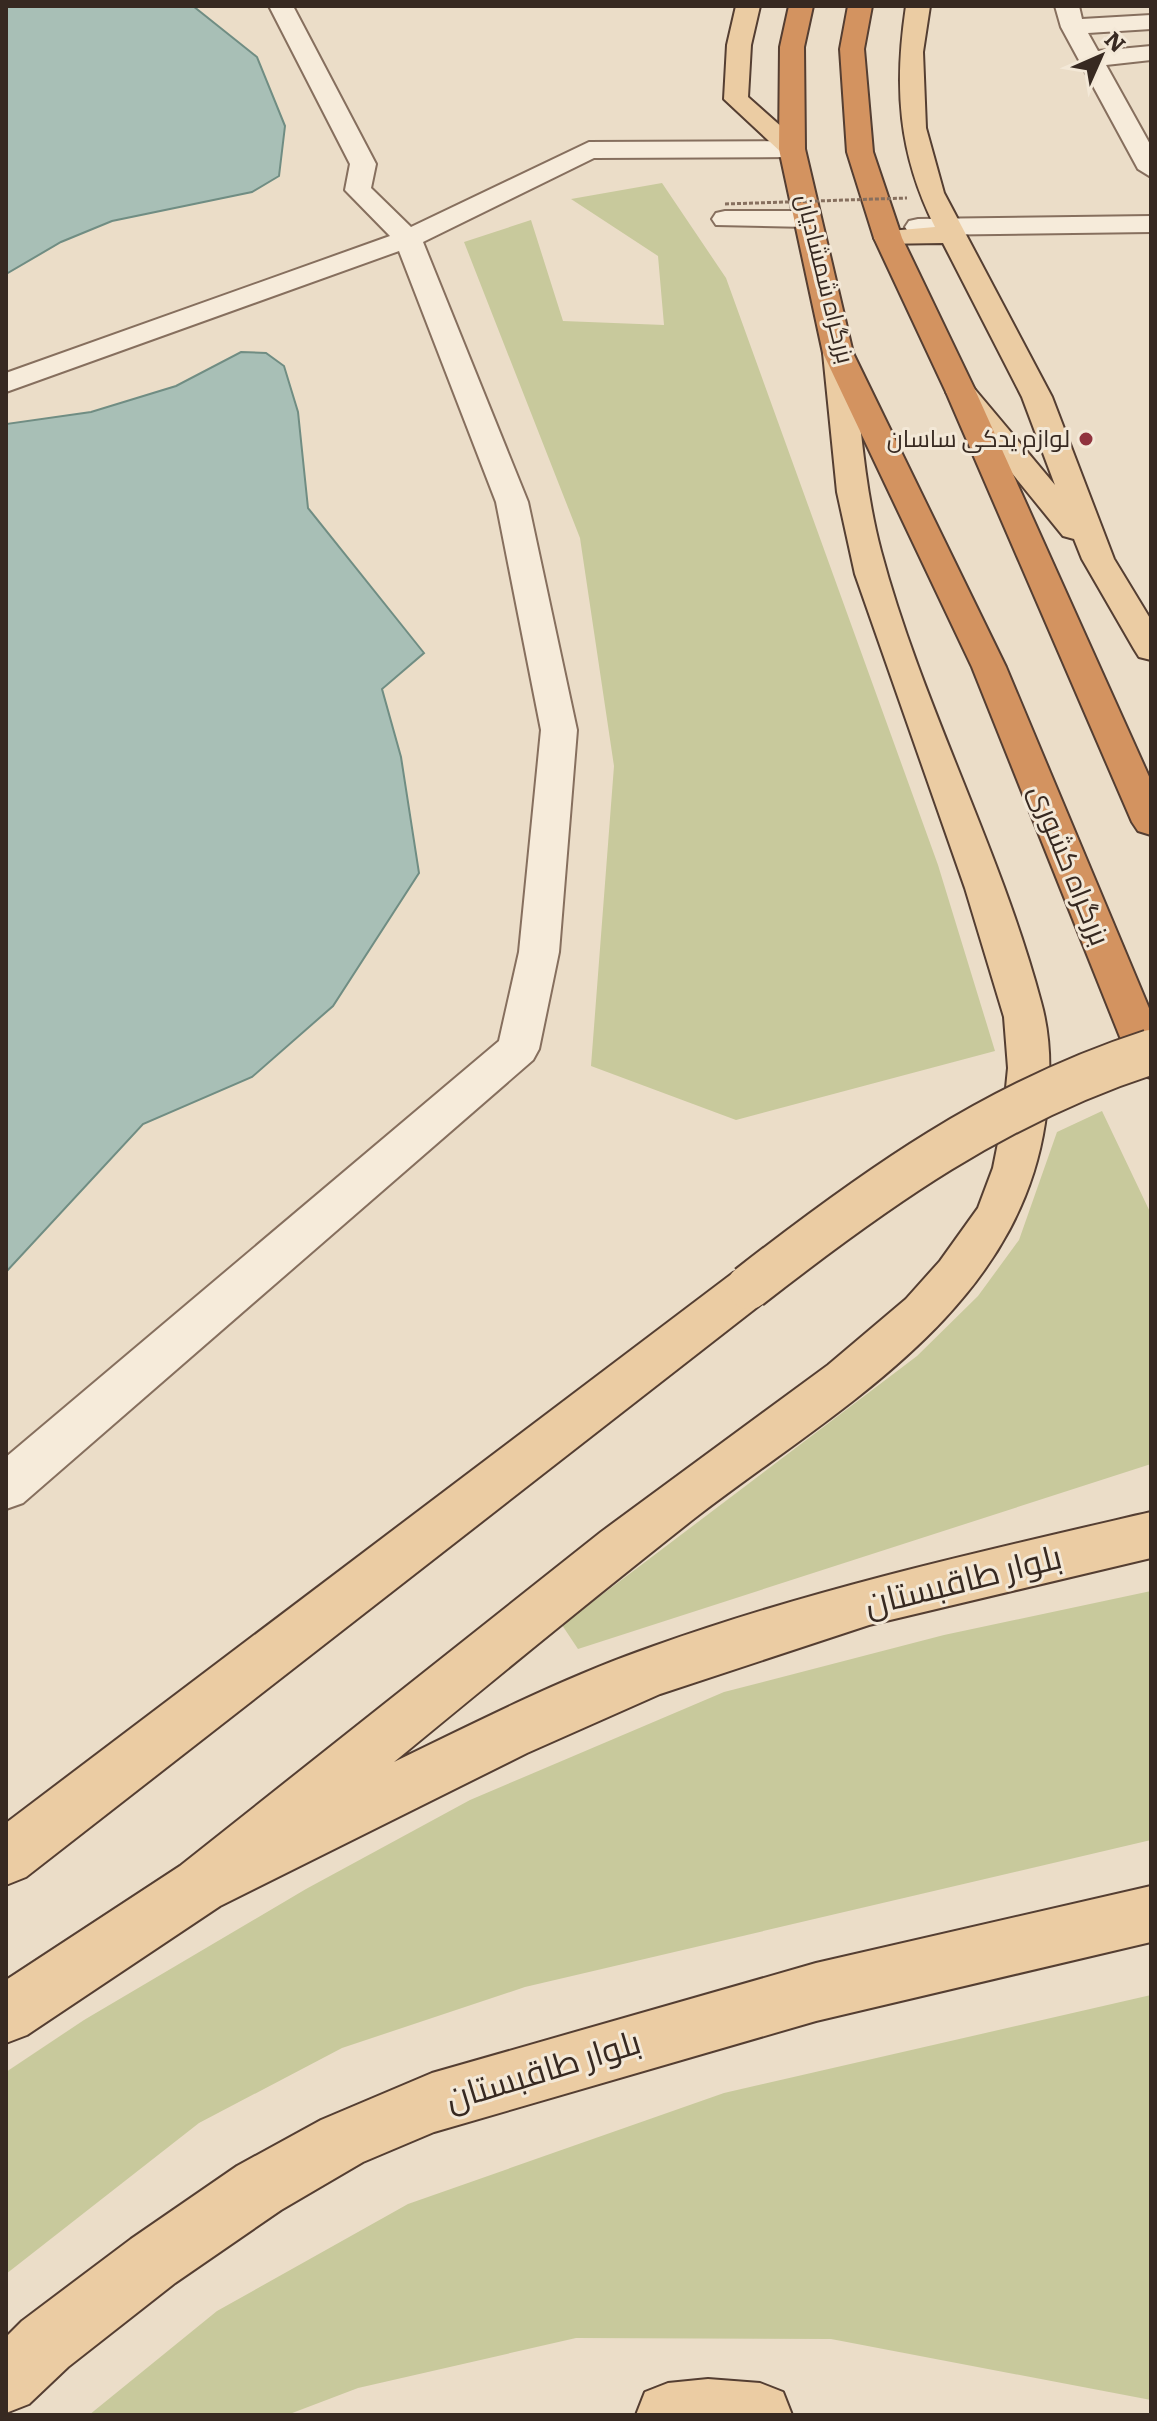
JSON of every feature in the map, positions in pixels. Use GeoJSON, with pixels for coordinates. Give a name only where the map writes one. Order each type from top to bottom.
{"type":"FeatureCollection","features":[{"type":"Feature","properties":{"kind":"highway","name":"بزرگراه شمشادیان"},"geometry":{"type":"LineString","coordinates":[[801,6],[792,47],[792,149],[838,353],[989,667]]}},
{"type":"Feature","properties":{"kind":"highway"},"geometry":{"type":"LineString","coordinates":[[860,6],[852,49],[860,152],[888,238],[981,375],[1072,650],[1151,822]]}},
{"type":"Feature","properties":{"kind":"highway","name":"بزرگراه کشوری"},"geometry":{"type":"LineString","coordinates":[[989,667],[1151,1062]]}},
{"type":"Feature","properties":{"kind":"main road"},"geometry":{"type":"LineString","coordinates":[[748,6],[739,45],[736,99],[792,149]]}},
{"type":"Feature","properties":{"kind":"main road"},"geometry":{"type":"LineString","coordinates":[[918,6],[911,52],[913,128],[931,193],[950,230],[981,375],[1148,639]]}},
{"type":"Feature","properties":{"kind":"main road"},"geometry":{"type":"LineString","coordinates":[[888,238],[950,230]]}},
{"type":"Feature","properties":{"kind":"main road"},"geometry":{"type":"LineString","coordinates":[[200,1886],[677,1503],[921,1315],[982,1241],[1009,1188],[1025,1099],[1028,1045],[1022,1009],[989,902],[870,571],[853,504],[838,353]]}},
{"type":"Feature","properties":{"kind":"main road"},"geometry":{"type":"LineString","coordinates":[[981,375],[1037,397],[1098,559]]}},
{"type":"Feature","properties":{"kind":"main road"},"geometry":{"type":"LineString","coordinates":[[6,1857],[847,1209],[968,1132],[1072,1079],[1151,1052]]}},
{"type":"Feature","properties":{"kind":"main road","name":"بلوار طاقبستان"},"geometry":{"type":"LineString","coordinates":[[6,2014],[200,1886],[508,1734],[653,1671],[869,1601],[1151,1535]]}},
{"type":"Feature","properties":{"kind":"main road","name":"بلوار طاقبستان"},"geometry":{"type":"LineString","coordinates":[[6,2381],[45,2344],[153,2261],[259,2188],[342,2141],[432,2103],[816,1992],[1151,1914]]}},
{"type":"Feature","properties":{"kind":"main road"},"geometry":{"type":"LineString","coordinates":[[668,2415],[708,2411],[760,2415]]}},
{"type":"Feature","properties":{"kind":"street"},"geometry":{"type":"LineString","coordinates":[[6,1487],[518,1049],[539,952],[559,730],[512,502],[408,239],[358,190],[363,164],[281,6]]}},
{"type":"Feature","properties":{"kind":"street"},"geometry":{"type":"LineString","coordinates":[[1070,16],[1151,22]]}},
{"type":"Feature","properties":{"kind":"street"},"geometry":{"type":"LineString","coordinates":[[1070,16],[1151,169]]}},
{"type":"Feature","properties":{"kind":"street"},"geometry":{"type":"LineString","coordinates":[[1096,69],[1151,53]]}},
{"type":"Feature","properties":{"kind":"street"},"geometry":{"type":"LineString","coordinates":[[1096,69],[1151,75]]}},
{"type":"Feature","properties":{"kind":"street"},"geometry":{"type":"LineString","coordinates":[[1119,111],[1151,109]]}},
{"type":"Feature","properties":{"kind":"street"},"geometry":{"type":"LineString","coordinates":[[6,383],[408,239],[589,150],[792,149]]}},
{"type":"Feature","properties":{"kind":"street"},"geometry":{"type":"LineString","coordinates":[[725,212],[808,219]]}},
{"type":"Feature","properties":{"kind":"street"},"geometry":{"type":"LineString","coordinates":[[918,227],[950,230],[1151,224]]}},
{"type":"Feature","properties":{"kind":"path"},"geometry":{"type":"LineString","coordinates":[[725,212],[907,198]]}},
{"type":"Feature","properties":{"kind":"green space"},"geometry":{"type":"Polygon","coordinates":[[[662,183],[726,278],[938,865],[995,1051],[736,1120],[591,1066],[614,766],[580,538],[464,242],[531,220],[563,321],[664,325],[658,256],[571,199],[662,183]]]}},
{"type":"Feature","properties":{"kind":"green space"},"geometry":{"type":"Polygon","coordinates":[[[1102,1111],[1151,1214],[1151,1464],[578,1649],[562,1625],[917,1356],[978,1296],[1019,1240],[1057,1132],[1102,1111]]]}},
{"type":"Feature","properties":{"kind":"green space"},"geometry":{"type":"Polygon","coordinates":[[[1151,1591],[1151,1840],[525,1987],[342,2048],[199,2123],[6,2274],[6,2072],[84,2020],[306,1889],[470,1800],[724,1692],[944,1635],[1151,1591]]]}},
{"type":"Feature","properties":{"kind":"green space"},"geometry":{"type":"Polygon","coordinates":[[[1151,1995],[1151,2400],[831,2339],[576,2338],[358,2388],[287,2415],[89,2415],[217,2311],[408,2204],[724,2093],[1151,1995]]]}},
{"type":"Feature","properties":{"kind":"shaded area"},"geometry":{"type":"Polygon","coordinates":[[[6,6],[193,6],[257,57],[285,126],[279,176],[252,192],[112,221],[61,242],[6,274],[6,6]]]}},
{"type":"Feature","properties":{"kind":"shaded area"},"geometry":{"type":"Polygon","coordinates":[[[241,352],[266,353],[284,366],[298,412],[308,508],[424,653],[382,689],[401,757],[419,873],[333,1006],[252,1077],[143,1124],[6,1272],[6,424],[91,412],[176,386],[241,352]]]}},
{"type":"Feature","properties":{"kind":"place","name":"لوازم یدکی ساسان"},"geometry":{"type":"Point","coordinates":[1086,439]}}]}
